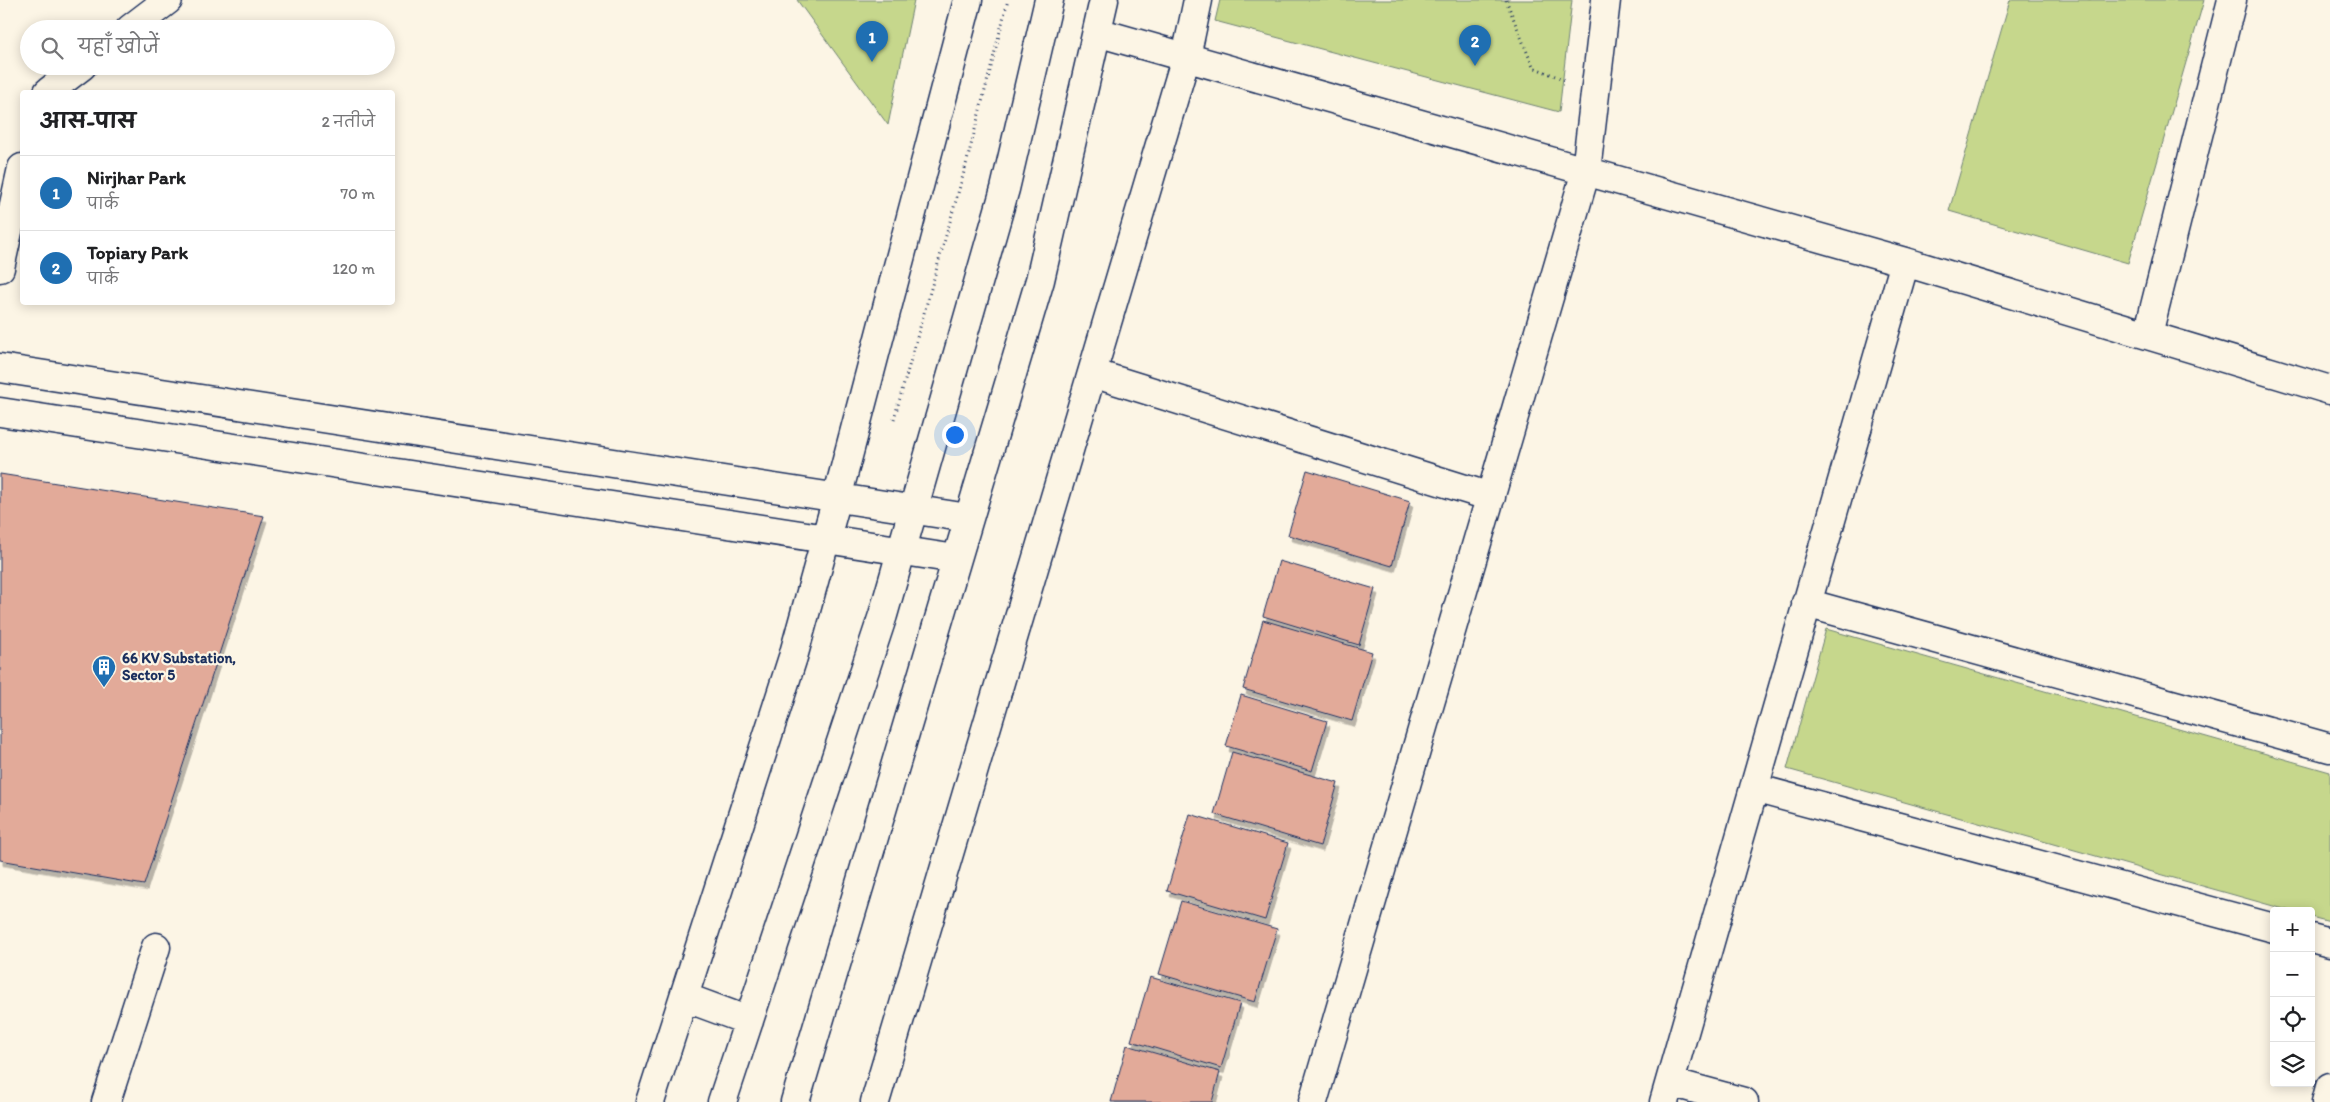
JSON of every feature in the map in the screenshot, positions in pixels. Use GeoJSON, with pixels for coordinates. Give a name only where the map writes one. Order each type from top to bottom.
{"type":"FeatureCollection","features":[{"type":"Feature","properties":{"kind":"street"},"geometry":{"type":"LineString","coordinates":[[142,20],[168,0]]}},
{"type":"Feature","properties":{"kind":"street"},"geometry":{"type":"LineString","coordinates":[[650,1102],[793,656],[837,498],[968,0]]}},
{"type":"Feature","properties":{"kind":"street"},"geometry":{"type":"LineString","coordinates":[[722,1102],[883,615],[1005,189],[1048,0]]}},
{"type":"Feature","properties":{"kind":"street"},"geometry":{"type":"LineString","coordinates":[[795,1102],[1040,280],[1104,0]]}},
{"type":"Feature","properties":{"kind":"street"},"geometry":{"type":"LineString","coordinates":[[875,1102],[1186,57],[1198,0]]}},
{"type":"Feature","properties":{"kind":"street"},"geometry":{"type":"LineString","coordinates":[[1314,1102],[1586,171],[1606,0]]}},
{"type":"Feature","properties":{"kind":"street"},"geometry":{"type":"LineString","coordinates":[[2148,334],[2232,0]]}},
{"type":"Feature","properties":{"kind":"street"},"geometry":{"type":"LineString","coordinates":[[1097,32],[1905,262],[2330,390]]}},
{"type":"Feature","properties":{"kind":"street"},"geometry":{"type":"LineString","coordinates":[[51,90],[70,75]]}},
{"type":"Feature","properties":{"kind":"street"},"geometry":{"type":"LineString","coordinates":[[0,268],[20,177]]}},
{"type":"Feature","properties":{"kind":"street"},"geometry":{"type":"LineString","coordinates":[[1744,1102],[1667,1092],[1905,262]]}},
{"type":"Feature","properties":{"kind":"street"},"geometry":{"type":"LineString","coordinates":[[0,368],[968,518]]}},
{"type":"Feature","properties":{"kind":"street"},"geometry":{"type":"LineString","coordinates":[[1092,373],[1491,496]]}},
{"type":"Feature","properties":{"kind":"street"},"geometry":{"type":"LineString","coordinates":[[0,412],[956,558]]}},
{"type":"Feature","properties":{"kind":"street"},"geometry":{"type":"LineString","coordinates":[[1806,603],[2330,748]]}},
{"type":"Feature","properties":{"kind":"street"},"geometry":{"type":"LineString","coordinates":[[1754,788],[2270,927]]}},
{"type":"Feature","properties":{"kind":"street"},"geometry":{"type":"LineString","coordinates":[[2315,939],[2330,943]]}},
{"type":"Feature","properties":{"kind":"street"},"geometry":{"type":"LineString","coordinates":[[106,1102],[156,946]]}},
{"type":"Feature","properties":{"kind":"street"},"geometry":{"type":"LineString","coordinates":[[684,997],[749,1021]]}},
{"type":"Feature","properties":{"kind":"street"},"geometry":{"type":"LineString","coordinates":[[2326,1102],[2330,1087]]}},
{"type":"Feature","properties":{"kind":"path"},"geometry":{"type":"LineString","coordinates":[[893,422],[966,165],[1008,0]]}},
{"type":"Feature","properties":{"kind":"path"},"geometry":{"type":"LineString","coordinates":[[1506,0],[1534,67],[1596,92]]}},
{"type":"Feature","properties":{"kind":"green space"},"geometry":{"type":"Polygon","coordinates":[[[797,0],[914,0],[888,125],[797,0]]]}},
{"type":"Feature","properties":{"kind":"green space"},"geometry":{"type":"Polygon","coordinates":[[[1220,0],[1572,0],[1559,112],[1215,21],[1220,0]]]}},
{"type":"Feature","properties":{"kind":"green space"},"geometry":{"type":"Polygon","coordinates":[[[2010,0],[2204,0],[2128,263],[1949,211],[2010,0]]]}},
{"type":"Feature","properties":{"kind":"green space"},"geometry":{"type":"Polygon","coordinates":[[[1826,629],[2330,772],[2330,922],[2315,918],[2315,907],[2277,907],[1787,769],[1826,629]]]}},
{"type":"Feature","properties":{"kind":"building"},"geometry":{"type":"Polygon","coordinates":[[[1307,470],[1410,501],[1392,566],[1288,535],[1307,470]]]}},
{"type":"Feature","properties":{"kind":"building","name":"66 KV Substation, Sector 5"},"geometry":{"type":"Polygon","coordinates":[[[0,474],[264,516],[144,885],[0,860],[0,474]]]}},
{"type":"Feature","properties":{"kind":"building"},"geometry":{"type":"Polygon","coordinates":[[[1279,561],[1375,589],[1359,645],[1263,616],[1279,561]]]}},
{"type":"Feature","properties":{"kind":"building"},"geometry":{"type":"Polygon","coordinates":[[[1263,620],[1372,652],[1352,721],[1243,689],[1263,620]]]}},
{"type":"Feature","properties":{"kind":"building"},"geometry":{"type":"Polygon","coordinates":[[[1241,695],[1327,721],[1312,771],[1226,746],[1241,695]]]}},
{"type":"Feature","properties":{"kind":"building"},"geometry":{"type":"Polygon","coordinates":[[[1232,752],[1338,783],[1320,846],[1214,814],[1232,752]]]}},
{"type":"Feature","properties":{"kind":"building"},"geometry":{"type":"Polygon","coordinates":[[[1190,814],[1288,843],[1265,920],[1167,891],[1190,814]]]}},
{"type":"Feature","properties":{"kind":"building"},"geometry":{"type":"Polygon","coordinates":[[[1181,901],[1277,929],[1255,1002],[1159,974],[1181,901]]]}},
{"type":"Feature","properties":{"kind":"building"},"geometry":{"type":"Polygon","coordinates":[[[1150,977],[1240,1003],[1221,1068],[1131,1041],[1150,977]]]}},
{"type":"Feature","properties":{"kind":"building"},"geometry":{"type":"Polygon","coordinates":[[[1127,1045],[1220,1072],[1212,1102],[1111,1102],[1127,1045]]]}},
{"type":"Feature","properties":{"kind":"place","name":"Nirjhar Park"},"geometry":{"type":"Point","coordinates":[872,62]}},
{"type":"Feature","properties":{"kind":"place","name":"Topiary Park"},"geometry":{"type":"Point","coordinates":[1475,66]}},
{"type":"Feature","properties":{"kind":"place","name":"66 KV Substation, Sector 5"},"geometry":{"type":"Point","coordinates":[104,688]}}]}
